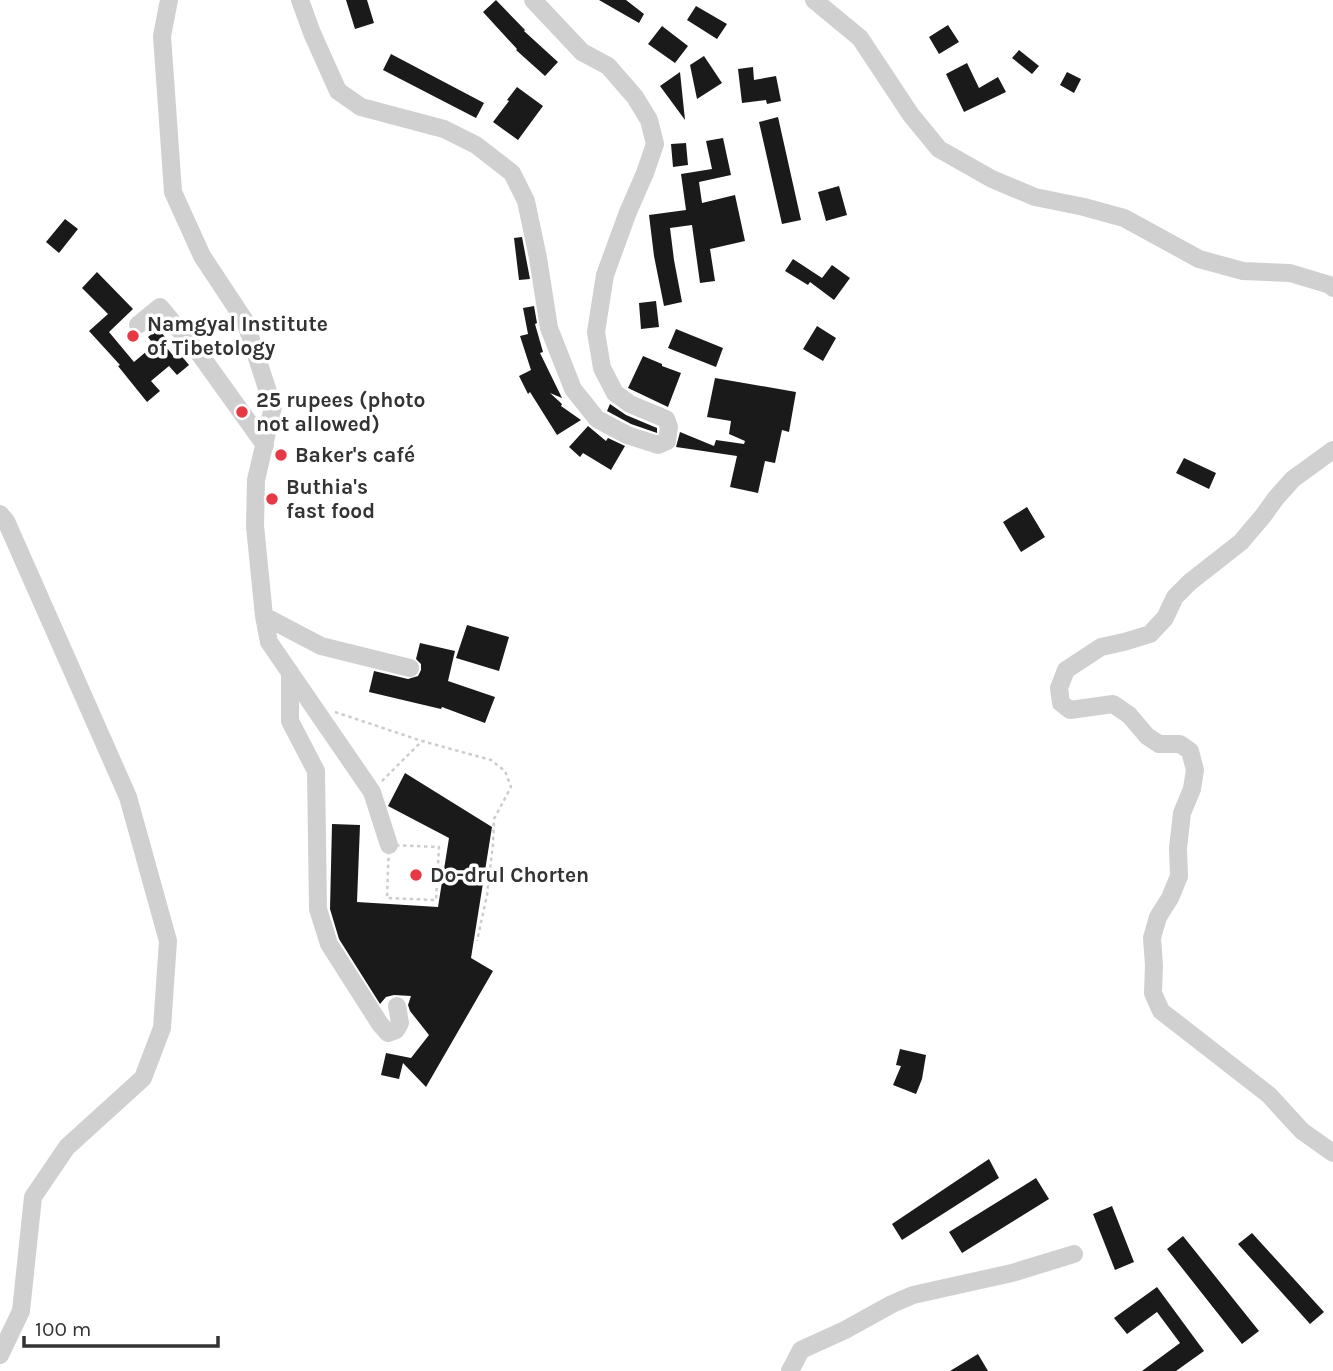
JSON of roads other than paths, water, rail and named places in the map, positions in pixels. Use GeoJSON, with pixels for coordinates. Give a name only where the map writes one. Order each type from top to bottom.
{"type":"FeatureCollection","features":[{"type":"Feature","properties":{"kind":"street"},"geometry":{"type":"LineString","coordinates":[[169,0],[162,36],[173,192],[202,256],[245,321],[273,407],[256,480],[255,514],[264,616],[269,642],[372,792],[390,845]]}},
{"type":"Feature","properties":{"kind":"street"},"geometry":{"type":"LineString","coordinates":[[300,0],[338,91],[361,107],[444,129],[476,145],[512,173],[526,201],[549,328],[573,389],[597,419],[627,435],[658,445],[667,441],[669,427],[666,419],[629,404],[615,393],[602,368],[596,332],[605,275],[655,144],[649,120],[635,97],[608,66],[582,52],[533,0]]}},
{"type":"Feature","properties":{"kind":"street"},"geometry":{"type":"LineString","coordinates":[[814,0],[860,38],[918,124],[939,149],[992,179],[1035,197],[1124,218],[1199,259],[1243,271],[1290,273],[1333,288]]}},
{"type":"Feature","properties":{"kind":"street"},"geometry":{"type":"LineString","coordinates":[[138,324],[160,307],[201,356],[265,445]]}},
{"type":"Feature","properties":{"kind":"street"},"geometry":{"type":"LineString","coordinates":[[1333,450],[1293,479],[1241,542],[1175,597],[1165,618],[1150,634],[1101,646],[1066,670],[1059,688],[1061,703],[1070,709],[1113,704],[1129,715],[1147,736],[1159,744],[1180,744],[1190,751],[1195,770],[1192,789],[1182,813],[1178,848],[1179,876],[1158,917],[1152,938],[1153,993],[1161,1011],[1269,1095],[1302,1131],[1333,1153]]}},
{"type":"Feature","properties":{"kind":"street"},"geometry":{"type":"LineString","coordinates":[[0,514],[6,521],[128,797],[168,941],[162,1028],[143,1078],[67,1147],[33,1197],[21,1311],[0,1355]]}},
{"type":"Feature","properties":{"kind":"street"},"geometry":{"type":"LineString","coordinates":[[264,616],[321,646],[410,668]]}},
{"type":"Feature","properties":{"kind":"street"},"geometry":{"type":"LineString","coordinates":[[290,672],[290,721],[316,771],[318,909],[329,944],[388,1033],[396,1030],[400,1023],[397,1006]]}},
{"type":"Feature","properties":{"kind":"street"},"geometry":{"type":"LineString","coordinates":[[790,1371],[801,1350],[913,1295],[1012,1273],[1074,1254]]}},
{"type":"Feature","properties":{"kind":"place","name":"Namgyal Institute of Tibetology"},"geometry":{"type":"Point","coordinates":[133,336]}},
{"type":"Feature","properties":{"kind":"place","name":"25 rupees (photo not allowed)"},"geometry":{"type":"Point","coordinates":[242,412]}},
{"type":"Feature","properties":{"kind":"place","name":"Baker's café"},"geometry":{"type":"Point","coordinates":[281,455]}},
{"type":"Feature","properties":{"kind":"place","name":"Buthia's fast food"},"geometry":{"type":"Point","coordinates":[272,499]}},
{"type":"Feature","properties":{"kind":"place","name":"Do-drul Chorten"},"geometry":{"type":"Point","coordinates":[416,875]}}]}
